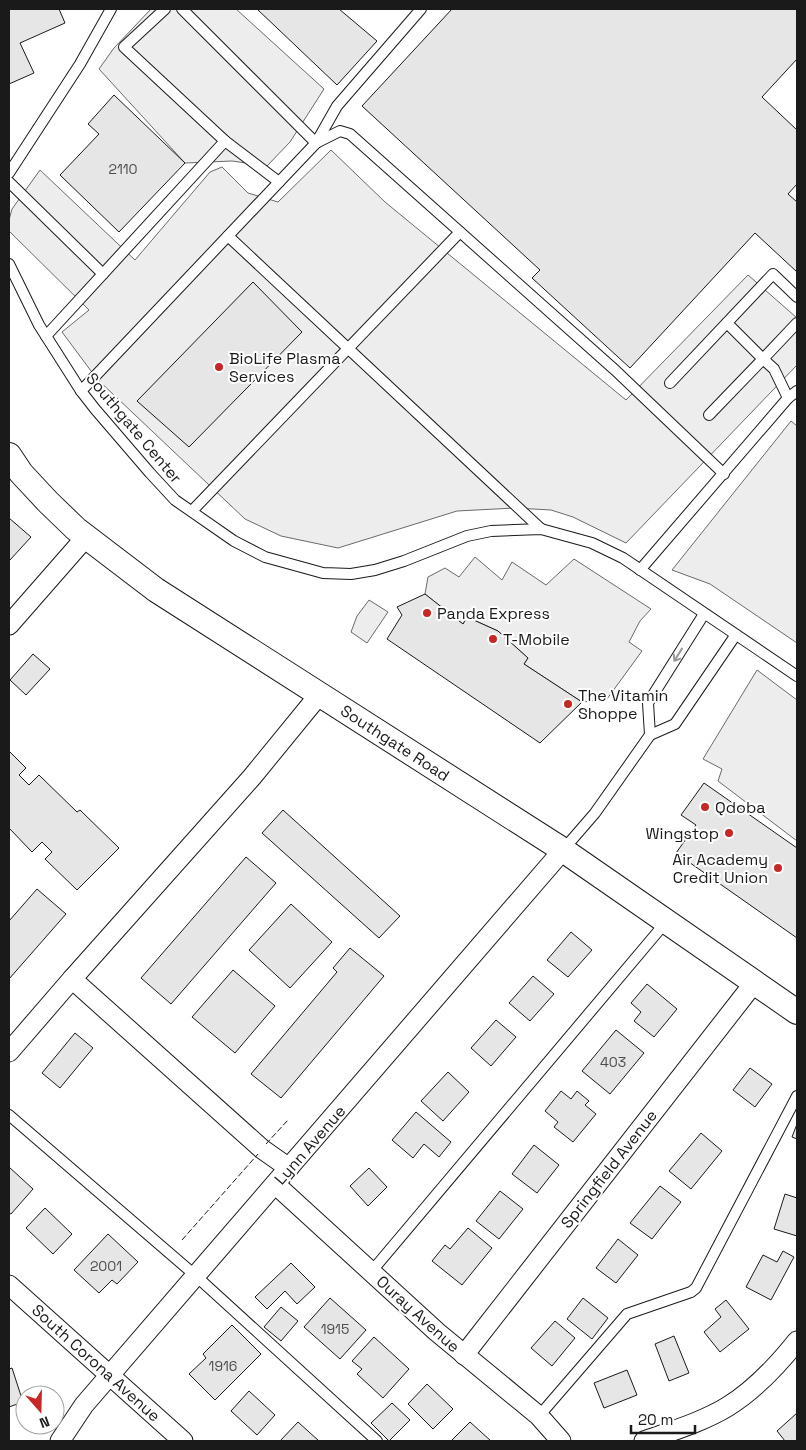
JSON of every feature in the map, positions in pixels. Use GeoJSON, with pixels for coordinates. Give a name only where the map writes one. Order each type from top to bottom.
{"type":"FeatureCollection","features":[{"type":"Feature","properties":{"kind":"street","name":"Southgate Road"},"geometry":{"type":"LineString","coordinates":[[9,455],[48,502],[86,537],[156,590],[563,850],[797,1012]]}},
{"type":"Feature","properties":{"kind":"street"},"geometry":{"type":"LineString","coordinates":[[9,625],[86,537]]}},
{"type":"Feature","properties":{"kind":"street"},"geometry":{"type":"LineString","coordinates":[[9,1052],[252,777],[319,694]]}},
{"type":"Feature","properties":{"kind":"street","name":"Lynn Avenue"},"geometry":{"type":"LineString","coordinates":[[60,1441],[84,1405],[563,850]]}},
{"type":"Feature","properties":{"kind":"street"},"geometry":{"type":"LineString","coordinates":[[72,979],[262,1149],[290,1168]]}},
{"type":"Feature","properties":{"kind":"street","name":"Springfield Avenue"},"geometry":{"type":"LineString","coordinates":[[464,1356],[754,983]]}},
{"type":"Feature","properties":{"kind":"street","name":"Ouray Avenue"},"geometry":{"type":"LineString","coordinates":[[276,1184],[464,1356],[539,1416],[561,1441]]}},
{"type":"Feature","properties":{"kind":"street","name":"South Corona Avenue"},"geometry":{"type":"LineString","coordinates":[[9,1287],[183,1441]]}},
{"type":"Feature","properties":{"kind":"street"},"geometry":{"type":"LineString","coordinates":[[644,1441],[698,1421],[726,1407],[772,1371],[797,1341]]}},
{"type":"Feature","properties":{"kind":"lane"},"geometry":{"type":"LineString","coordinates":[[9,172],[80,64],[111,9]]}},
{"type":"Feature","properties":{"kind":"lane"},"geometry":{"type":"LineString","coordinates":[[165,9],[124,47],[226,141],[279,182]]}},
{"type":"Feature","properties":{"kind":"lane"},"geometry":{"type":"LineString","coordinates":[[182,9],[316,144]]}},
{"type":"Feature","properties":{"kind":"lane"},"geometry":{"type":"LineString","coordinates":[[81,391],[316,144],[337,106],[421,9]]}},
{"type":"Feature","properties":{"kind":"lane"},"geometry":{"type":"LineString","coordinates":[[316,144],[340,131],[350,134],[615,370],[724,474]]}},
{"type":"Feature","properties":{"kind":"lane"},"geometry":{"type":"LineString","coordinates":[[46,336],[226,141]]}},
{"type":"Feature","properties":{"kind":"lane"},"geometry":{"type":"LineString","coordinates":[[9,182],[103,274]]}},
{"type":"Feature","properties":{"kind":"lane"},"geometry":{"type":"LineString","coordinates":[[192,511],[460,232]]}},
{"type":"Feature","properties":{"kind":"lane"},"geometry":{"type":"LineString","coordinates":[[228,236],[541,529]]}},
{"type":"Feature","properties":{"kind":"lane","name":"Southgate Center"},"geometry":{"type":"LineString","coordinates":[[9,264],[46,336],[95,410],[175,500],[234,541],[265,557],[322,574],[351,574],[375,570],[404,561],[467,536],[491,531],[541,529],[592,543],[622,558],[797,676]]}},
{"type":"Feature","properties":{"kind":"lane"},"geometry":{"type":"LineString","coordinates":[[670,383],[774,274],[797,297]]}},
{"type":"Feature","properties":{"kind":"lane"},"geometry":{"type":"LineString","coordinates":[[727,323],[774,369],[788,398]]}},
{"type":"Feature","properties":{"kind":"lane"},"geometry":{"type":"LineString","coordinates":[[709,415],[797,323]]}},
{"type":"Feature","properties":{"kind":"lane"},"geometry":{"type":"LineString","coordinates":[[640,570],[788,398],[797,391]]}},
{"type":"Feature","properties":{"kind":"lane"},"geometry":{"type":"LineString","coordinates":[[650,735],[648,703],[704,614]]}},
{"type":"Feature","properties":{"kind":"lane"},"geometry":{"type":"LineString","coordinates":[[563,850],[595,813],[650,735],[675,724],[735,636]]}},
{"type":"Feature","properties":{"kind":"lane"},"geometry":{"type":"LineString","coordinates":[[371,1272],[666,922]]}},
{"type":"Feature","properties":{"kind":"lane"},"geometry":{"type":"LineString","coordinates":[[539,1416],[627,1314],[691,1292],[696,1288],[797,1096]]}},
{"type":"Feature","properties":{"kind":"lane"},"geometry":{"type":"LineString","coordinates":[[9,1114],[196,1276],[377,1441]]}},
{"type":"Feature","properties":{"kind":"shaded area"},"geometry":{"type":"Polygon","coordinates":[[[151,9],[236,9],[324,89],[290,142],[267,166],[232,161],[185,163],[99,69],[114,48],[151,9]]]}},
{"type":"Feature","properties":{"kind":"shaded area"},"geometry":{"type":"Polygon","coordinates":[[[331,150],[385,202],[626,400],[748,275],[797,318],[797,365],[626,543],[573,517],[551,510],[515,508],[457,511],[338,548],[281,536],[245,519],[97,379],[62,332],[89,310],[9,231],[9,220],[12,209],[40,170],[135,260],[210,172],[222,167],[248,193],[278,202],[331,150]]]}},
{"type":"Feature","properties":{"kind":"shaded area"},"geometry":{"type":"Polygon","coordinates":[[[791,421],[797,426],[797,643],[710,584],[672,570],[791,421]]]}},
{"type":"Feature","properties":{"kind":"shaded area"},"geometry":{"type":"Polygon","coordinates":[[[475,557],[502,580],[512,562],[546,585],[574,559],[651,609],[640,621],[629,642],[642,651],[607,699],[582,702],[524,664],[528,658],[498,631],[467,617],[463,624],[425,594],[428,577],[445,568],[459,577],[475,557]]]}},
{"type":"Feature","properties":{"kind":"shaded area"},"geometry":{"type":"Polygon","coordinates":[[[369,600],[388,612],[367,643],[351,632],[357,616],[369,600]]]}},
{"type":"Feature","properties":{"kind":"shaded area"},"geometry":{"type":"Polygon","coordinates":[[[757,670],[797,700],[797,841],[718,781],[722,769],[703,759],[757,670]]]}},
{"type":"Feature","properties":{"kind":"building"},"geometry":{"type":"Polygon","coordinates":[[[9,9],[59,9],[65,23],[20,43],[34,73],[9,84],[9,9]]]}},
{"type":"Feature","properties":{"kind":"building"},"geometry":{"type":"Polygon","coordinates":[[[257,9],[339,9],[377,41],[337,85],[257,9]]]}},
{"type":"Feature","properties":{"kind":"building"},"geometry":{"type":"Polygon","coordinates":[[[452,9],[797,9],[797,59],[762,97],[797,130],[797,184],[788,194],[797,202],[797,272],[755,233],[630,368],[532,278],[540,270],[362,106],[452,9]]]}},
{"type":"Feature","properties":{"kind":"building"},"geometry":{"type":"Polygon","coordinates":[[[114,95],[185,163],[119,232],[60,175],[99,134],[88,124],[114,95]]]}},
{"type":"Feature","properties":{"kind":"building","name":"BioLife Plasma Services"},"geometry":{"type":"Polygon","coordinates":[[[253,282],[302,332],[189,447],[137,401],[253,282]]]}},
{"type":"Feature","properties":{"kind":"building"},"geometry":{"type":"Polygon","coordinates":[[[9,518],[31,537],[10,560],[9,559],[9,518]]]}},
{"type":"Feature","properties":{"kind":"building"},"geometry":{"type":"Polygon","coordinates":[[[425,594],[463,624],[467,617],[498,631],[528,658],[524,664],[582,702],[540,743],[387,639],[402,615],[397,607],[425,594]]]}},
{"type":"Feature","properties":{"kind":"building"},"geometry":{"type":"Polygon","coordinates":[[[33,654],[50,669],[26,695],[10,680],[33,654]]]}},
{"type":"Feature","properties":{"kind":"building"},"geometry":{"type":"Polygon","coordinates":[[[9,751],[26,768],[19,775],[29,785],[39,775],[77,812],[80,810],[119,848],[77,890],[45,859],[52,852],[42,842],[32,852],[9,828],[9,751]]]}},
{"type":"Feature","properties":{"kind":"building"},"geometry":{"type":"Polygon","coordinates":[[[704,783],[797,848],[797,938],[676,853],[696,825],[681,815],[704,783]]]}},
{"type":"Feature","properties":{"kind":"building"},"geometry":{"type":"Polygon","coordinates":[[[283,810],[400,916],[379,938],[262,833],[283,810]]]}},
{"type":"Feature","properties":{"kind":"building"},"geometry":{"type":"Polygon","coordinates":[[[246,857],[276,883],[171,1004],[141,978],[246,857]]]}},
{"type":"Feature","properties":{"kind":"building"},"geometry":{"type":"Polygon","coordinates":[[[37,889],[66,914],[9,979],[9,921],[37,889]]]}},
{"type":"Feature","properties":{"kind":"building"},"geometry":{"type":"Polygon","coordinates":[[[291,904],[332,942],[290,988],[249,950],[291,904]]]}},
{"type":"Feature","properties":{"kind":"building"},"geometry":{"type":"Polygon","coordinates":[[[571,932],[592,950],[568,977],[547,960],[571,932]]]}},
{"type":"Feature","properties":{"kind":"building"},"geometry":{"type":"Polygon","coordinates":[[[350,948],[384,976],[281,1098],[251,1074],[337,972],[333,968],[350,948]]]}},
{"type":"Feature","properties":{"kind":"building"},"geometry":{"type":"Polygon","coordinates":[[[233,970],[275,1006],[235,1053],[192,1017],[233,970]]]}},
{"type":"Feature","properties":{"kind":"building"},"geometry":{"type":"Polygon","coordinates":[[[533,976],[554,994],[530,1021],[509,1003],[533,976]]]}},
{"type":"Feature","properties":{"kind":"building"},"geometry":{"type":"Polygon","coordinates":[[[647,984],[677,1009],[654,1037],[634,1021],[641,1012],[631,1003],[647,984]]]}},
{"type":"Feature","properties":{"kind":"building"},"geometry":{"type":"Polygon","coordinates":[[[496,1020],[516,1037],[491,1066],[471,1048],[496,1020]]]}},
{"type":"Feature","properties":{"kind":"building"},"geometry":{"type":"Polygon","coordinates":[[[616,1030],[644,1053],[610,1094],[582,1071],[616,1030]]]}},
{"type":"Feature","properties":{"kind":"building"},"geometry":{"type":"Polygon","coordinates":[[[75,1033],[93,1048],[60,1088],[42,1073],[75,1033]]]}},
{"type":"Feature","properties":{"kind":"building"},"geometry":{"type":"Polygon","coordinates":[[[750,1068],[772,1084],[755,1107],[733,1090],[750,1068]]]}},
{"type":"Feature","properties":{"kind":"building"},"geometry":{"type":"Polygon","coordinates":[[[448,1072],[469,1092],[443,1121],[421,1101],[448,1072]]]}},
{"type":"Feature","properties":{"kind":"building"},"geometry":{"type":"Polygon","coordinates":[[[561,1091],[571,1099],[577,1091],[589,1101],[585,1105],[596,1114],[573,1142],[554,1127],[558,1122],[545,1111],[561,1091]]]}},
{"type":"Feature","properties":{"kind":"building"},"geometry":{"type":"Polygon","coordinates":[[[416,1112],[451,1142],[439,1157],[424,1144],[413,1158],[392,1140],[416,1112]]]}},
{"type":"Feature","properties":{"kind":"building"},"geometry":{"type":"Polygon","coordinates":[[[797,1124],[797,1139],[792,1137],[797,1124]]]}},
{"type":"Feature","properties":{"kind":"building"},"geometry":{"type":"Polygon","coordinates":[[[701,1133],[722,1151],[691,1189],[669,1171],[701,1133]]]}},
{"type":"Feature","properties":{"kind":"building"},"geometry":{"type":"Polygon","coordinates":[[[534,1145],[559,1165],[537,1193],[512,1174],[534,1145]]]}},
{"type":"Feature","properties":{"kind":"building"},"geometry":{"type":"Polygon","coordinates":[[[9,1167],[33,1189],[11,1214],[9,1213],[9,1167]]]}},
{"type":"Feature","properties":{"kind":"building"},"geometry":{"type":"Polygon","coordinates":[[[369,1168],[387,1187],[368,1206],[350,1186],[369,1168]]]}},
{"type":"Feature","properties":{"kind":"building"},"geometry":{"type":"Polygon","coordinates":[[[660,1186],[681,1202],[652,1239],[630,1223],[660,1186]]]}},
{"type":"Feature","properties":{"kind":"building"},"geometry":{"type":"Polygon","coordinates":[[[500,1191],[523,1209],[499,1239],[476,1221],[500,1191]]]}},
{"type":"Feature","properties":{"kind":"building"},"geometry":{"type":"Polygon","coordinates":[[[785,1194],[797,1198],[797,1236],[774,1229],[785,1194]]]}},
{"type":"Feature","properties":{"kind":"building"},"geometry":{"type":"Polygon","coordinates":[[[45,1208],[72,1234],[53,1254],[26,1228],[45,1208]]]}},
{"type":"Feature","properties":{"kind":"building"},"geometry":{"type":"Polygon","coordinates":[[[468,1228],[492,1248],[462,1285],[432,1261],[445,1245],[450,1249],[468,1228]]]}},
{"type":"Feature","properties":{"kind":"building"},"geometry":{"type":"Polygon","coordinates":[[[108,1234],[138,1262],[117,1284],[112,1280],[99,1293],[74,1270],[108,1234]]]}},
{"type":"Feature","properties":{"kind":"building"},"geometry":{"type":"Polygon","coordinates":[[[618,1239],[638,1255],[616,1283],[596,1268],[618,1239]]]}},
{"type":"Feature","properties":{"kind":"building"},"geometry":{"type":"Polygon","coordinates":[[[783,1251],[794,1257],[771,1300],[746,1287],[763,1255],[777,1262],[783,1251]]]}},
{"type":"Feature","properties":{"kind":"building"},"geometry":{"type":"Polygon","coordinates":[[[291,1263],[315,1287],[297,1304],[285,1291],[267,1309],[255,1297],[291,1263]]]}},
{"type":"Feature","properties":{"kind":"building"},"geometry":{"type":"Polygon","coordinates":[[[330,1298],[366,1330],[340,1359],[304,1327],[330,1298]]]}},
{"type":"Feature","properties":{"kind":"building"},"geometry":{"type":"Polygon","coordinates":[[[583,1298],[608,1318],[592,1339],[567,1319],[583,1298]]]}},
{"type":"Feature","properties":{"kind":"building"},"geometry":{"type":"Polygon","coordinates":[[[726,1300],[749,1329],[720,1352],[704,1332],[721,1317],[715,1309],[726,1300]]]}},
{"type":"Feature","properties":{"kind":"building"},"geometry":{"type":"Polygon","coordinates":[[[281,1307],[298,1321],[281,1341],[264,1327],[281,1307]]]}},
{"type":"Feature","properties":{"kind":"building"},"geometry":{"type":"Polygon","coordinates":[[[555,1321],[575,1338],[552,1366],[531,1348],[555,1321]]]}},
{"type":"Feature","properties":{"kind":"building"},"geometry":{"type":"Polygon","coordinates":[[[232,1325],[261,1354],[215,1400],[189,1374],[206,1358],[203,1354],[232,1325]]]}},
{"type":"Feature","properties":{"kind":"building"},"geometry":{"type":"Polygon","coordinates":[[[674,1336],[689,1373],[669,1381],[655,1344],[674,1336]]]}},
{"type":"Feature","properties":{"kind":"building"},"geometry":{"type":"Polygon","coordinates":[[[374,1337],[409,1369],[383,1398],[357,1374],[362,1369],[352,1361],[374,1337]]]}},
{"type":"Feature","properties":{"kind":"building"},"geometry":{"type":"Polygon","coordinates":[[[12,1368],[18,1385],[15,1385],[15,1405],[9,1407],[9,1369],[12,1368]]]}},
{"type":"Feature","properties":{"kind":"building"},"geometry":{"type":"Polygon","coordinates":[[[627,1370],[637,1395],[604,1408],[594,1383],[627,1370]]]}},
{"type":"Feature","properties":{"kind":"building"},"geometry":{"type":"Polygon","coordinates":[[[427,1384],[453,1409],[433,1429],[408,1404],[427,1384]]]}},
{"type":"Feature","properties":{"kind":"building"},"geometry":{"type":"Polygon","coordinates":[[[249,1391],[275,1415],[257,1435],[231,1411],[249,1391]]]}},
{"type":"Feature","properties":{"kind":"building"},"geometry":{"type":"Polygon","coordinates":[[[392,1403],[410,1420],[389,1441],[371,1423],[392,1403]]]}},
{"type":"Feature","properties":{"kind":"building"},"geometry":{"type":"Polygon","coordinates":[[[797,1413],[797,1441],[785,1441],[777,1431],[797,1413]]]}},
{"type":"Feature","properties":{"kind":"building"},"geometry":{"type":"Polygon","coordinates":[[[298,1422],[319,1441],[280,1441],[298,1422]]]}},
{"type":"Feature","properties":{"kind":"building"},"geometry":{"type":"Polygon","coordinates":[[[470,1422],[491,1441],[451,1441],[470,1422]]]}},
{"type":"Feature","properties":{"kind":"fence"},"geometry":{"type":"LineString","coordinates":[[266,1144],[288,1120]]}},
{"type":"Feature","properties":{"kind":"fence"},"geometry":{"type":"LineString","coordinates":[[182,1240],[258,1154]]}},
{"type":"Feature","properties":{"kind":"place","name":"BioLife Plasma Services"},"geometry":{"type":"Point","coordinates":[219,367]}},
{"type":"Feature","properties":{"kind":"place","name":"Panda Express"},"geometry":{"type":"Point","coordinates":[427,613]}},
{"type":"Feature","properties":{"kind":"place","name":"T-Mobile"},"geometry":{"type":"Point","coordinates":[493,639]}},
{"type":"Feature","properties":{"kind":"place","name":"The Vitamin Shoppe"},"geometry":{"type":"Point","coordinates":[568,704]}},
{"type":"Feature","properties":{"kind":"place","name":"Qdoba"},"geometry":{"type":"Point","coordinates":[705,807]}},
{"type":"Feature","properties":{"kind":"place","name":"Wingstop"},"geometry":{"type":"Point","coordinates":[729,833]}},
{"type":"Feature","properties":{"kind":"place","name":"Air Academy Credit Union"},"geometry":{"type":"Point","coordinates":[778,868]}}]}
